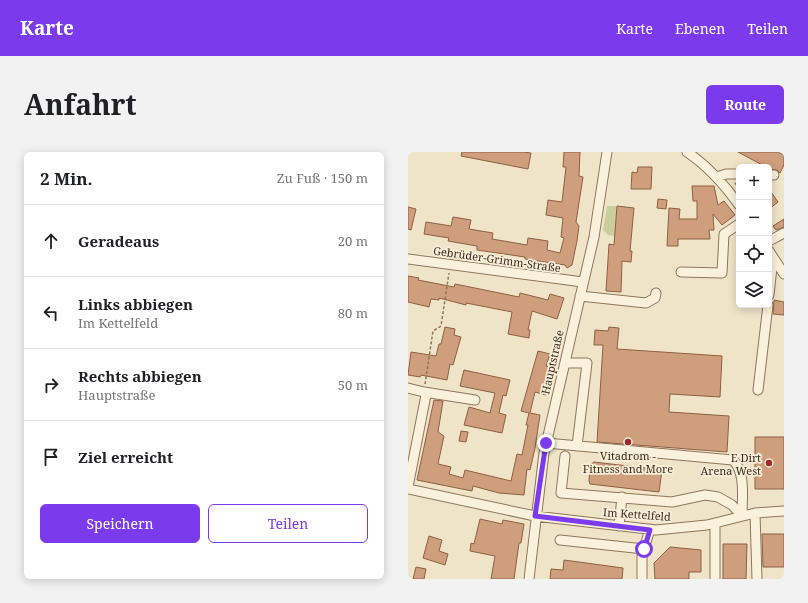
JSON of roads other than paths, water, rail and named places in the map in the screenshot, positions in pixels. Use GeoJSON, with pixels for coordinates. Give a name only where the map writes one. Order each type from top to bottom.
{"type":"FeatureCollection","features":[{"type":"Feature","properties":{"kind":"street","name":"Hauptstraße"},"geometry":{"type":"LineString","coordinates":[[529,579],[535,516],[546,443],[594,237],[607,152]]}},
{"type":"Feature","properties":{"kind":"street"},"geometry":{"type":"LineString","coordinates":[[687,152],[707,166],[736,200]]}},
{"type":"Feature","properties":{"kind":"street"},"geometry":{"type":"LineString","coordinates":[[717,177],[726,174],[736,174]]}},
{"type":"Feature","properties":{"kind":"street"},"geometry":{"type":"LineString","coordinates":[[680,272],[722,273],[724,234],[736,226]]}},
{"type":"Feature","properties":{"kind":"street"},"geometry":{"type":"LineString","coordinates":[[772,239],[784,233]]}},
{"type":"Feature","properties":{"kind":"street"},"geometry":{"type":"LineString","coordinates":[[772,256],[784,274]]}},
{"type":"Feature","properties":{"kind":"street","name":"Gebrüder-Grimm-Straße"},"geometry":{"type":"LineString","coordinates":[[408,259],[450,266],[583,282]]}},
{"type":"Feature","properties":{"kind":"street"},"geometry":{"type":"LineString","coordinates":[[580,296],[646,303],[655,298],[656,293]]}},
{"type":"Feature","properties":{"kind":"street"},"geometry":{"type":"LineString","coordinates":[[758,390],[768,308]]}},
{"type":"Feature","properties":{"kind":"street"},"geometry":{"type":"LineString","coordinates":[[565,363],[587,364],[577,446]]}},
{"type":"Feature","properties":{"kind":"street"},"geometry":{"type":"LineString","coordinates":[[408,388],[475,400]]}},
{"type":"Feature","properties":{"kind":"street"},"geometry":{"type":"LineString","coordinates":[[408,488],[426,395],[424,392]]}},
{"type":"Feature","properties":{"kind":"street"},"geometry":{"type":"LineString","coordinates":[[546,443],[733,460],[738,465],[741,472],[742,516]]}},
{"type":"Feature","properties":{"kind":"street"},"geometry":{"type":"LineString","coordinates":[[565,456],[561,492],[672,502],[705,495],[718,497],[732,505],[742,516]]}},
{"type":"Feature","properties":{"kind":"street","name":"Im Kettelfeld"},"geometry":{"type":"LineString","coordinates":[[408,488],[535,516],[650,530],[680,529],[715,523],[755,513],[784,511]]}},
{"type":"Feature","properties":{"kind":"street"},"geometry":{"type":"LineString","coordinates":[[619,526],[622,497]]}},
{"type":"Feature","properties":{"kind":"street"},"geometry":{"type":"LineString","coordinates":[[755,513],[757,579]]}},
{"type":"Feature","properties":{"kind":"street"},"geometry":{"type":"LineString","coordinates":[[715,523],[715,579]]}},
{"type":"Feature","properties":{"kind":"street"},"geometry":{"type":"LineString","coordinates":[[642,579],[642,556],[650,530]]}},
{"type":"Feature","properties":{"kind":"street"},"geometry":{"type":"LineString","coordinates":[[560,540],[644,549]]}},
{"type":"Feature","properties":{"kind":"place","name":"Vitadrom - Fitness and More"},"geometry":{"type":"Point","coordinates":[628,442]}},
{"type":"Feature","properties":{"kind":"place","name":"E Dirt Arena West"},"geometry":{"type":"Point","coordinates":[769,463]}}]}
